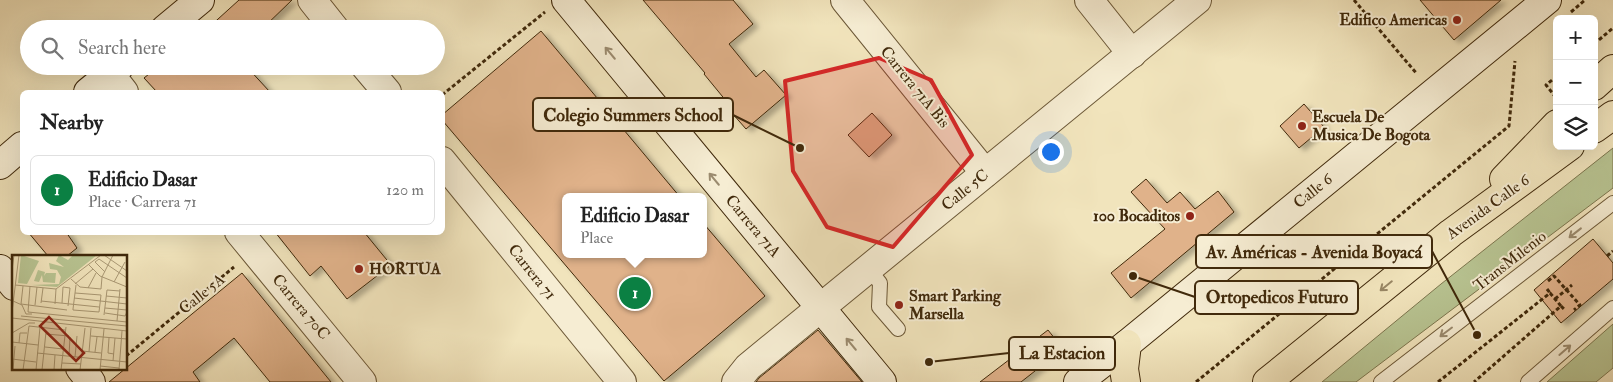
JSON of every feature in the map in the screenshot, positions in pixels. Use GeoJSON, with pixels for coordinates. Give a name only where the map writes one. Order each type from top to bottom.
{"type":"FeatureCollection","features":[{"type":"Feature","properties":{"kind":"highway"},"geometry":{"type":"LineString","coordinates":[[1598,82],[1613,68]]}},
{"type":"Feature","properties":{"kind":"highway"},"geometry":{"type":"LineString","coordinates":[[1598,126],[1613,115]]}},
{"type":"Feature","properties":{"kind":"highway"},"geometry":{"type":"LineString","coordinates":[[1451,233],[1553,128]]}},
{"type":"Feature","properties":{"kind":"highway","name":"Avenida Calle 6"},"geometry":{"type":"LineString","coordinates":[[1266,382],[1451,233],[1565,150]]}},
{"type":"Feature","properties":{"kind":"highway"},"geometry":{"type":"LineString","coordinates":[[1126,382],[1124,369],[1127,344]]}},
{"type":"Feature","properties":{"kind":"street"},"geometry":{"type":"LineString","coordinates":[[176,20],[200,0]]}},
{"type":"Feature","properties":{"kind":"street"},"geometry":{"type":"LineString","coordinates":[[312,0],[328,20]]}},
{"type":"Feature","properties":{"kind":"street","name":"Carrera 71A Bis"},"geometry":{"type":"LineString","coordinates":[[845,0],[985,173]]}},
{"type":"Feature","properties":{"kind":"street"},"geometry":{"type":"LineString","coordinates":[[1088,0],[1132,54]]}},
{"type":"Feature","properties":{"kind":"street","name":"Calle 5C"},"geometry":{"type":"LineString","coordinates":[[736,382],[748,367],[1197,0]]}},
{"type":"Feature","properties":{"kind":"street","name":"Carrera 71A"},"geometry":{"type":"LineString","coordinates":[[559,3],[882,382]]}},
{"type":"Feature","properties":{"kind":"street","name":"Calle 6"},"geometry":{"type":"LineString","coordinates":[[1078,382],[1127,344],[1433,92],[1558,6]]}},
{"type":"Feature","properties":{"kind":"street"},"geometry":{"type":"LineString","coordinates":[[373,75],[385,90]]}},
{"type":"Feature","properties":{"kind":"street"},"geometry":{"type":"LineString","coordinates":[[92,90],[118,78]]}},
{"type":"Feature","properties":{"kind":"street"},"geometry":{"type":"LineString","coordinates":[[0,164],[20,148]]}},
{"type":"Feature","properties":{"kind":"street","name":"Carrera 71"},"geometry":{"type":"LineString","coordinates":[[445,165],[622,382]]}},
{"type":"Feature","properties":{"kind":"street","name":"Carrera 70C"},"geometry":{"type":"LineString","coordinates":[[247,242],[362,382]]}},
{"type":"Feature","properties":{"kind":"street"},"geometry":{"type":"LineString","coordinates":[[0,268],[12,283]]}},
{"type":"Feature","properties":{"kind":"lane","name":"TransMilenio"},"geometry":{"type":"LineString","coordinates":[[1381,382],[1613,203]]}},
{"type":"Feature","properties":{"kind":"lane"},"geometry":{"type":"LineString","coordinates":[[869,269],[880,283],[879,307],[898,329]]}},
{"type":"Feature","properties":{"kind":"lane"},"geometry":{"type":"LineString","coordinates":[[1528,382],[1613,308]]}},
{"type":"Feature","properties":{"kind":"path"},"geometry":{"type":"LineString","coordinates":[[1354,0],[1433,92]]}},
{"type":"Feature","properties":{"kind":"path"},"geometry":{"type":"LineString","coordinates":[[1558,6],[1585,0]]}},
{"type":"Feature","properties":{"kind":"path"},"geometry":{"type":"LineString","coordinates":[[445,94],[559,3]]}},
{"type":"Feature","properties":{"kind":"path"},"geometry":{"type":"LineString","coordinates":[[1598,41],[1613,28]]}},
{"type":"Feature","properties":{"kind":"path"},"geometry":{"type":"LineString","coordinates":[[1196,382],[1509,126],[1515,58]]}},
{"type":"Feature","properties":{"kind":"path"},"geometry":{"type":"LineString","coordinates":[[1553,79],[1546,85],[1553,94]]}},
{"type":"Feature","properties":{"kind":"path","name":"Calle 5A"},"geometry":{"type":"LineString","coordinates":[[128,354],[247,242]]}},
{"type":"Feature","properties":{"kind":"path"},"geometry":{"type":"LineString","coordinates":[[1607,256],[1613,251]]}},
{"type":"Feature","properties":{"kind":"path"},"geometry":{"type":"LineString","coordinates":[[1548,281],[1554,276],[1580,305],[1574,310]]}},
{"type":"Feature","properties":{"kind":"path"},"geometry":{"type":"LineString","coordinates":[[1555,299],[1572,284]]}},
{"type":"Feature","properties":{"kind":"path"},"geometry":{"type":"LineString","coordinates":[[1547,289],[1565,310]]}},
{"type":"Feature","properties":{"kind":"path"},"geometry":{"type":"LineString","coordinates":[[1438,382],[1550,293]]}},
{"type":"Feature","properties":{"kind":"path"},"geometry":{"type":"LineString","coordinates":[[1474,382],[1561,306]]}},
{"type":"Feature","properties":{"kind":"highlighted area"},"geometry":{"type":"Polygon","coordinates":[[[879,58],[931,80],[972,155],[893,247],[827,227],[793,171],[785,81],[879,58]]]}},
{"type":"Feature","properties":{"kind":"green space"},"geometry":{"type":"Polygon","coordinates":[[[1613,148],[1613,188],[1356,382],[1322,382],[1441,284],[1613,148]]]}},
{"type":"Feature","properties":{"kind":"green space"},"geometry":{"type":"Polygon","coordinates":[[[1613,324],[1613,368],[1596,382],[1547,382],[1613,324]]]}},
{"type":"Feature","properties":{"kind":"building"},"geometry":{"type":"Polygon","coordinates":[[[239,0],[292,0],[271,20],[217,20],[239,0]]]}},
{"type":"Feature","properties":{"kind":"building"},"geometry":{"type":"Polygon","coordinates":[[[643,0],[733,0],[753,24],[729,44],[756,77],[764,70],[786,95],[746,129],[725,105],[727,102],[705,73],[643,0]]]}},
{"type":"Feature","properties":{"kind":"building","name":"Edifico Americas"},"geometry":{"type":"Polygon","coordinates":[[[1420,0],[1501,0],[1454,40],[1420,0]]]}},
{"type":"Feature","properties":{"kind":"building"},"geometry":{"type":"Polygon","coordinates":[[[541,31],[677,193],[562,193],[562,258],[707,258],[707,228],[765,296],[664,381],[445,124],[445,112],[541,31]]]}},
{"type":"Feature","properties":{"kind":"building"},"geometry":{"type":"Polygon","coordinates":[[[148,75],[254,75],[268,90],[155,90],[144,78],[148,75]]]}},
{"type":"Feature","properties":{"kind":"building","name":"Escuela De Musica De Bogota"},"geometry":{"type":"Polygon","coordinates":[[[1304,104],[1324,127],[1299,148],[1280,126],[1304,104]]]}},
{"type":"Feature","properties":{"kind":"building"},"geometry":{"type":"Polygon","coordinates":[[[872,113],[892,135],[869,157],[848,135],[872,113]]]}},
{"type":"Feature","properties":{"kind":"building"},"geometry":{"type":"Polygon","coordinates":[[[1146,179],[1167,203],[1180,192],[1195,209],[1218,191],[1234,212],[1131,298],[1111,273],[1165,229],[1131,192],[1146,179]]]}},
{"type":"Feature","properties":{"kind":"building"},"geometry":{"type":"Polygon","coordinates":[[[30,235],[68,235],[77,248],[68,255],[47,255],[30,235]]]}},
{"type":"Feature","properties":{"kind":"building"},"geometry":{"type":"Polygon","coordinates":[[[277,235],[366,235],[391,265],[347,299],[321,266],[310,276],[277,235]]]}},
{"type":"Feature","properties":{"kind":"building"},"geometry":{"type":"Polygon","coordinates":[[[1593,239],[1613,263],[1613,279],[1561,323],[1534,290],[1593,239]]]}},
{"type":"Feature","properties":{"kind":"building"},"geometry":{"type":"Polygon","coordinates":[[[242,273],[331,382],[270,382],[234,338],[193,372],[200,382],[109,382],[124,370],[128,370],[128,366],[242,273]]]}},
{"type":"Feature","properties":{"kind":"building"},"geometry":{"type":"Polygon","coordinates":[[[818,330],[862,382],[756,382],[759,378],[818,330]]]}},
{"type":"Feature","properties":{"kind":"building"},"geometry":{"type":"Polygon","coordinates":[[[1048,330],[1063,349],[1021,382],[980,382],[1048,330]]]}},
{"type":"Feature","properties":{"kind":"place","name":"Edifico Americas"},"geometry":{"type":"Point","coordinates":[1457,20]}},
{"type":"Feature","properties":{"kind":"place","name":"Escuela De Musica De Bogota"},"geometry":{"type":"Point","coordinates":[1302,126]}},
{"type":"Feature","properties":{"kind":"place","name":"Colegio Summers School"},"geometry":{"type":"Point","coordinates":[800,148]}},
{"type":"Feature","properties":{"kind":"place","name":"100 Bocaditos"},"geometry":{"type":"Point","coordinates":[1190,216]}},
{"type":"Feature","properties":{"kind":"place","name":"HORTUA"},"geometry":{"type":"Point","coordinates":[359,269]}},
{"type":"Feature","properties":{"kind":"place","name":"Ortopedicos Futuro"},"geometry":{"type":"Point","coordinates":[1133,276]}},
{"type":"Feature","properties":{"kind":"place","name":"Edificio Dasar"},"geometry":{"type":"Point","coordinates":[635,293]}},
{"type":"Feature","properties":{"kind":"place","name":"Smart Parking Marsella"},"geometry":{"type":"Point","coordinates":[899,305]}},
{"type":"Feature","properties":{"kind":"place","name":"Av. Américas - Avenida Boyacá"},"geometry":{"type":"Point","coordinates":[1477,335]}},
{"type":"Feature","properties":{"kind":"place","name":"La Estacion"},"geometry":{"type":"Point","coordinates":[929,362]}}]}
